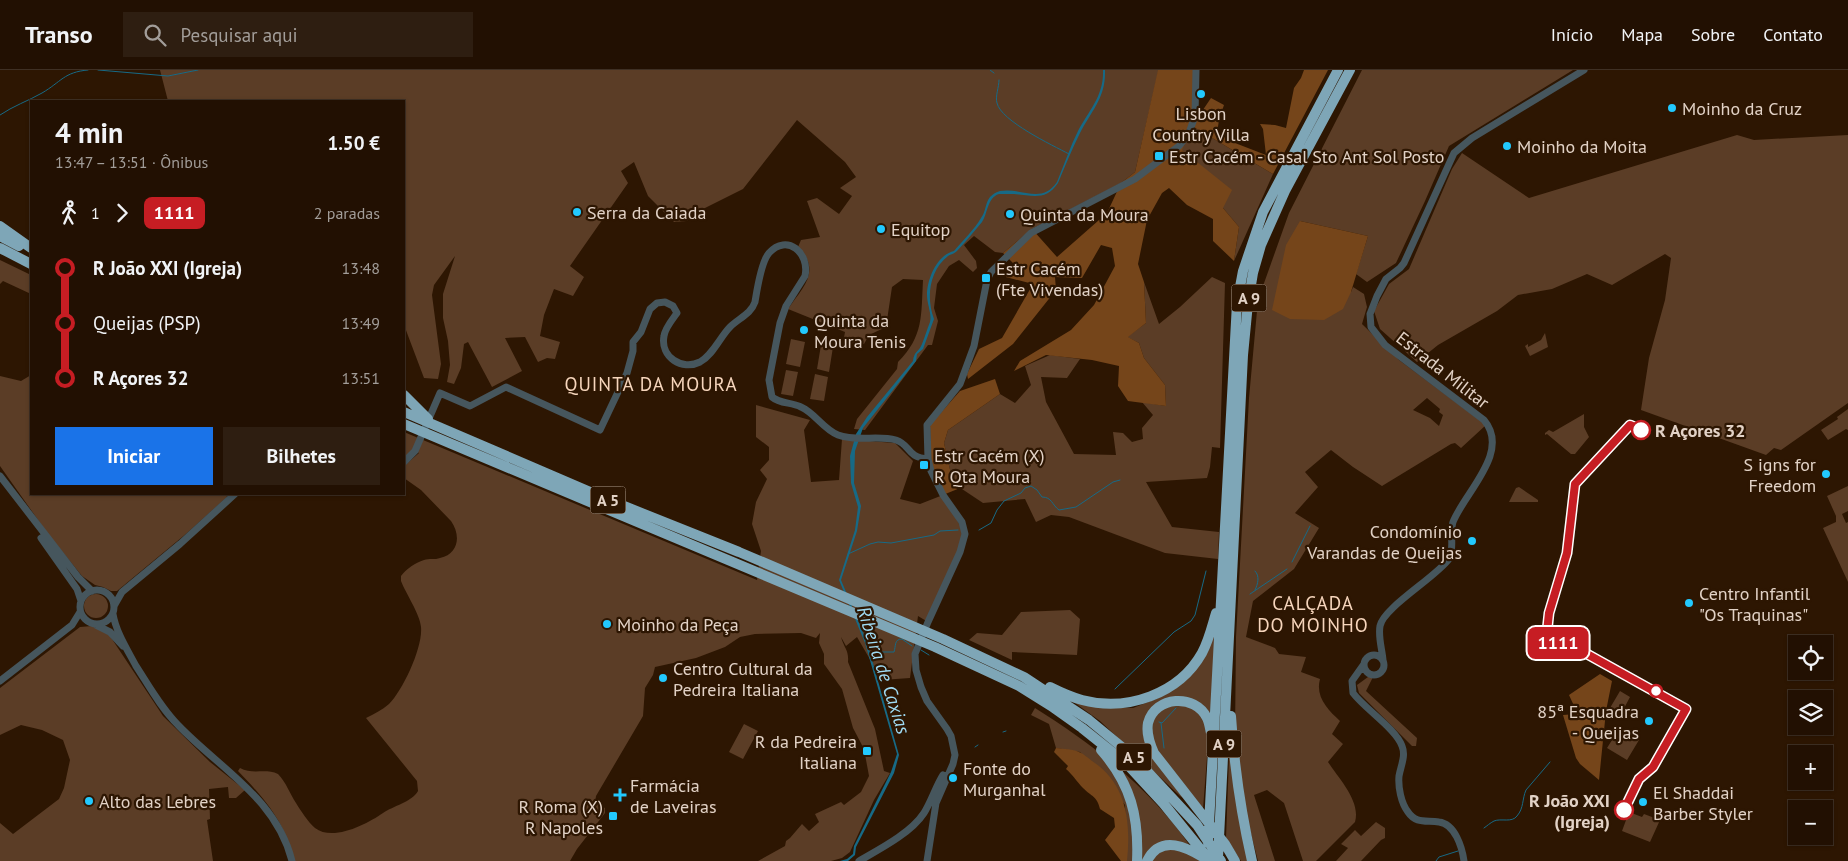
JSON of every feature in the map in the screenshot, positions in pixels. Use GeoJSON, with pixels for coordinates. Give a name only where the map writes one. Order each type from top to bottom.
{"type":"FeatureCollection","features":[{"type":"Feature","properties":{"kind":"highway","name":"A 9"},"geometry":{"type":"LineString","coordinates":[[1219,861],[1228,671],[1228,549],[1233,354],[1237,303],[1243,271],[1263,212],[1338,70]]}},
{"type":"Feature","properties":{"kind":"highway","name":"A 9"},"geometry":{"type":"LineString","coordinates":[[1228,549],[1243,355],[1253,273],[1261,245],[1285,191],[1350,70]]}},
{"type":"Feature","properties":{"kind":"highway"},"geometry":{"type":"LineString","coordinates":[[0,226],[30,249]]}},
{"type":"Feature","properties":{"kind":"highway"},"geometry":{"type":"LineString","coordinates":[[0,236],[30,250]]}},
{"type":"Feature","properties":{"kind":"highway"},"geometry":{"type":"LineString","coordinates":[[0,248],[30,263]]}},
{"type":"Feature","properties":{"kind":"highway"},"geometry":{"type":"LineString","coordinates":[[405,396],[434,425]]}},
{"type":"Feature","properties":{"kind":"highway","name":"A 5"},"geometry":{"type":"LineString","coordinates":[[405,412],[976,653],[1024,677],[1089,720],[1134,757],[1196,825],[1219,861]]}},
{"type":"Feature","properties":{"kind":"highway","name":"A 5"},"geometry":{"type":"LineString","coordinates":[[405,424],[935,647],[1019,686],[1052,706],[1127,764],[1163,803],[1209,861]]}},
{"type":"Feature","properties":{"kind":"highway","name":"A 9"},"geometry":{"type":"LineString","coordinates":[[1209,861],[1220,597],[1228,564]]}},
{"type":"Feature","properties":{"kind":"highway"},"geometry":{"type":"LineString","coordinates":[[1024,677],[1082,700],[1114,704],[1148,698],[1175,683],[1194,664],[1209,638],[1220,597]]}},
{"type":"Feature","properties":{"kind":"highway"},"geometry":{"type":"LineString","coordinates":[[1228,671],[1236,778],[1252,861]]}},
{"type":"Feature","properties":{"kind":"highway"},"geometry":{"type":"LineString","coordinates":[[1215,747],[1207,717],[1198,708],[1186,701],[1171,701],[1157,709],[1148,722],[1148,738],[1154,753],[1225,844],[1236,861]]}},
{"type":"Feature","properties":{"kind":"highway"},"geometry":{"type":"LineString","coordinates":[[1082,728],[1108,758],[1128,789],[1136,819],[1137,861]]}},
{"type":"Feature","properties":{"kind":"highway"},"geometry":{"type":"LineString","coordinates":[[1148,861],[1150,856],[1161,848],[1172,844],[1183,846],[1209,861]]}},
{"type":"Feature","properties":{"kind":"street"},"geometry":{"type":"LineString","coordinates":[[927,861],[936,802],[953,764],[955,755],[951,736],[927,701],[921,687],[916,670],[916,650],[960,552],[965,534],[959,518],[935,480],[928,460],[927,425],[960,384],[974,346],[987,280],[991,272],[1031,233],[1135,179],[1179,146],[1189,133],[1195,116],[1196,70]]}},
{"type":"Feature","properties":{"kind":"street","name":"Estrada Militar"},"geometry":{"type":"LineString","coordinates":[[1373,655],[1380,645],[1380,626],[1384,616],[1449,559],[1452,553],[1451,532],[1453,522],[1490,458],[1494,443],[1490,427],[1484,420],[1385,345],[1371,327],[1370,314],[1386,279],[1400,268],[1404,262],[1454,152],[1472,138],[1584,70]]}},
{"type":"Feature","properties":{"kind":"street"},"geometry":{"type":"LineString","coordinates":[[405,461],[415,451],[440,393],[470,406],[506,387],[600,430],[627,373],[633,351],[633,342],[641,332],[648,313],[654,305],[661,302],[669,303],[677,313],[665,331],[663,339],[664,347],[669,356],[680,364],[697,363],[707,356],[732,325],[752,308],[764,260],[770,252],[781,245],[792,246],[798,249],[805,263],[806,271],[784,312],[769,380],[772,397],[778,401],[803,408],[834,433],[849,437],[895,440],[904,445],[914,456],[928,460]]}},
{"type":"Feature","properties":{"kind":"street"},"geometry":{"type":"LineString","coordinates":[[0,476],[77,589],[81,601],[80,612],[72,625]]}},
{"type":"Feature","properties":{"kind":"street"},"geometry":{"type":"LineString","coordinates":[[11,492],[78,578],[92,591]]}},
{"type":"Feature","properties":{"kind":"street"},"geometry":{"type":"LineString","coordinates":[[81,601],[92,591],[108,594],[122,592],[180,544],[234,495]]}},
{"type":"Feature","properties":{"kind":"street"},"geometry":{"type":"LineString","coordinates":[[122,592],[114,606],[114,624],[151,690],[176,724],[200,748],[249,789],[281,830],[292,861]]}},
{"type":"Feature","properties":{"kind":"street"},"geometry":{"type":"LineString","coordinates":[[108,594],[114,606]]}},
{"type":"Feature","properties":{"kind":"street"},"geometry":{"type":"LineString","coordinates":[[80,612],[85,620]]}},
{"type":"Feature","properties":{"kind":"street"},"geometry":{"type":"LineString","coordinates":[[96,624],[106,622],[113,614]]}},
{"type":"Feature","properties":{"kind":"street"},"geometry":{"type":"LineString","coordinates":[[0,681],[81,620],[96,624],[110,632],[128,652]]}},
{"type":"Feature","properties":{"kind":"street"},"geometry":{"type":"LineString","coordinates":[[1364,664],[1369,673],[1374,675],[1380,673],[1384,666],[1380,645]]}},
{"type":"Feature","properties":{"kind":"street"},"geometry":{"type":"LineString","coordinates":[[1382,660],[1373,655],[1367,658],[1352,681],[1354,696],[1401,742],[1404,754],[1399,782],[1406,811],[1416,820],[1440,822],[1449,826],[1458,840],[1464,861]]}},
{"type":"Feature","properties":{"kind":"street"},"geometry":{"type":"LineString","coordinates":[[1352,685],[1369,673]]}},
{"type":"Feature","properties":{"kind":"street"},"geometry":{"type":"LineString","coordinates":[[859,861],[908,830],[917,822],[926,810],[942,774]]}},
{"type":"Feature","properties":{"kind":"shaded area"},"geometry":{"type":"Polygon","coordinates":[[[160,70],[1158,70],[1135,172],[1121,183],[1032,229],[1003,253],[995,252],[974,236],[964,245],[976,261],[977,268],[973,272],[959,260],[949,266],[937,284],[934,308],[938,321],[932,345],[928,345],[865,430],[854,429],[857,419],[897,369],[898,362],[913,343],[917,334],[921,314],[923,280],[903,279],[892,287],[886,327],[869,335],[864,344],[843,343],[845,332],[788,309],[808,279],[809,264],[798,247],[801,240],[820,237],[807,201],[817,198],[839,214],[852,196],[840,188],[856,177],[845,162],[797,120],[743,189],[701,210],[687,221],[674,222],[648,196],[634,162],[621,171],[628,183],[570,266],[584,277],[573,296],[554,289],[544,315],[540,336],[560,342],[555,359],[547,358],[538,362],[525,337],[505,338],[522,371],[492,387],[468,342],[464,344],[461,368],[454,384],[447,382],[450,365],[448,341],[443,318],[443,294],[455,256],[434,285],[432,295],[441,364],[438,379],[424,378],[405,328],[405,100],[168,100],[160,70]]]}},
{"type":"Feature","properties":{"kind":"shaded area"},"geometry":{"type":"Polygon","coordinates":[[[1158,70],[1196,70],[1191,129],[1182,150],[1232,190],[1223,208],[1239,227],[1234,261],[1213,241],[1213,219],[1187,205],[1169,188],[1162,193],[1147,220],[1138,264],[1144,282],[1146,323],[1128,337],[1139,343],[1144,358],[1165,385],[1166,406],[1128,401],[1118,386],[1119,366],[1092,360],[1046,355],[1014,371],[1020,361],[1071,330],[1094,305],[1115,266],[1112,248],[1101,245],[1082,278],[1055,277],[1056,290],[1013,344],[968,379],[967,374],[979,349],[1002,338],[1033,284],[1002,276],[1014,264],[1003,253],[1032,229],[1057,257],[1107,213],[1121,183],[1135,172],[1158,70]]]}},
{"type":"Feature","properties":{"kind":"shaded area"},"geometry":{"type":"Polygon","coordinates":[[[1304,70],[1328,70],[1273,174],[1192,126],[1211,98],[1224,105],[1217,133],[1235,143],[1266,155],[1263,129],[1260,124],[1286,128],[1294,88],[1304,70]]]}},
{"type":"Feature","properties":{"kind":"shaded area"},"geometry":{"type":"Polygon","coordinates":[[[1362,70],[1573,70],[1449,146],[1396,263],[1367,282],[1356,274],[1368,236],[1300,221],[1351,292],[1353,287],[1364,294],[1367,307],[1362,324],[1399,360],[1486,425],[1461,448],[1455,443],[1451,444],[1382,486],[1331,450],[1305,472],[1318,487],[1295,513],[1319,528],[1294,569],[1253,601],[1246,637],[1275,648],[1279,654],[1306,657],[1301,672],[1320,679],[1319,692],[1321,697],[1327,708],[1340,721],[1332,734],[1343,744],[1328,762],[1352,798],[1356,814],[1355,822],[1316,861],[1303,861],[1284,803],[1267,790],[1254,795],[1275,861],[1258,861],[1242,799],[1235,735],[1236,637],[1249,398],[1258,300],[1289,213],[1362,70]],[[1427,398],[1413,410],[1430,418],[1439,426],[1443,415],[1439,412],[1440,409],[1427,398]]]}},
{"type":"Feature","properties":{"kind":"shaded area"},"geometry":{"type":"Polygon","coordinates":[[[1192,126],[1273,174],[1234,261],[1239,227],[1223,208],[1194,162],[1181,150],[1192,126]]]}},
{"type":"Feature","properties":{"kind":"shaded area"},"geometry":{"type":"Polygon","coordinates":[[[1737,135],[1754,140],[1848,135],[1848,403],[1781,450],[1774,448],[1766,455],[1641,410],[1649,358],[1665,300],[1671,258],[1665,254],[1612,285],[1587,274],[1552,289],[1518,295],[1497,311],[1438,345],[1417,362],[1380,329],[1374,311],[1389,284],[1409,269],[1452,169],[1462,153],[1529,198],[1737,135]]]}},
{"type":"Feature","properties":{"kind":"shaded area"},"geometry":{"type":"Polygon","coordinates":[[[1300,221],[1368,236],[1351,292],[1343,309],[1324,320],[1290,319],[1272,310],[1286,245],[1300,221]]]}},
{"type":"Feature","properties":{"kind":"shaded area"},"geometry":{"type":"Polygon","coordinates":[[[0,260],[30,275],[30,294],[3,281],[0,284],[0,260]]]}},
{"type":"Feature","properties":{"kind":"shaded area"},"geometry":{"type":"Polygon","coordinates":[[[1212,277],[1225,283],[1220,448],[1212,447],[1207,478],[1146,482],[1172,527],[1219,532],[1218,559],[1165,553],[1069,517],[1051,515],[1036,522],[1025,499],[983,503],[953,483],[944,443],[948,430],[1000,394],[1015,403],[1031,385],[1025,366],[1050,355],[1080,359],[1067,378],[1041,377],[1046,402],[1074,454],[1116,455],[1113,432],[1123,433],[1132,442],[1143,439],[1142,428],[1153,415],[1142,402],[1166,406],[1165,385],[1144,358],[1139,343],[1127,337],[1146,323],[1144,282],[1159,324],[1212,277]]]}},
{"type":"Feature","properties":{"kind":"shaded area"},"geometry":{"type":"Polygon","coordinates":[[[1545,333],[1548,347],[1530,356],[1525,346],[1528,344],[1528,347],[1541,340],[1545,333]]]}},
{"type":"Feature","properties":{"kind":"shaded area"},"geometry":{"type":"Polygon","coordinates":[[[791,339],[805,342],[800,367],[786,364],[791,339]]]}},
{"type":"Feature","properties":{"kind":"shaded area"},"geometry":{"type":"Polygon","coordinates":[[[821,345],[833,347],[829,372],[817,369],[821,345]]]}},
{"type":"Feature","properties":{"kind":"shaded area"},"geometry":{"type":"Polygon","coordinates":[[[786,370],[798,372],[793,396],[781,394],[786,370]]]}},
{"type":"Feature","properties":{"kind":"shaded area"},"geometry":{"type":"Polygon","coordinates":[[[815,374],[828,377],[824,401],[810,399],[815,374]]]}},
{"type":"Feature","properties":{"kind":"shaded area"},"geometry":{"type":"Polygon","coordinates":[[[0,376],[21,381],[30,376],[30,495],[226,495],[227,497],[117,591],[111,591],[95,585],[82,576],[48,534],[0,466],[0,376]]]}},
{"type":"Feature","properties":{"kind":"shaded area"},"geometry":{"type":"Polygon","coordinates":[[[995,379],[1000,394],[948,430],[944,443],[953,483],[960,488],[943,495],[931,471],[930,425],[960,391],[995,379]]]}},
{"type":"Feature","properties":{"kind":"shaded area"},"geometry":{"type":"Polygon","coordinates":[[[756,405],[810,420],[804,430],[811,482],[839,480],[842,439],[895,443],[913,461],[900,499],[920,504],[943,495],[965,534],[928,622],[918,616],[910,678],[882,680],[857,637],[846,646],[841,637],[847,652],[848,662],[875,729],[884,771],[890,773],[874,800],[850,852],[842,858],[831,861],[758,861],[785,846],[786,841],[802,824],[809,831],[819,822],[815,814],[841,802],[844,805],[861,792],[869,776],[864,749],[853,728],[842,689],[824,664],[824,654],[819,643],[820,633],[816,638],[801,633],[755,634],[740,637],[725,647],[696,658],[655,667],[653,675],[645,688],[643,716],[596,796],[595,803],[605,808],[605,813],[570,861],[294,861],[285,834],[273,812],[238,771],[240,768],[249,771],[278,774],[310,823],[322,832],[331,833],[350,830],[407,801],[418,791],[417,781],[366,718],[389,704],[406,679],[419,646],[421,635],[420,622],[401,581],[401,576],[421,561],[446,556],[454,548],[457,538],[451,521],[421,490],[405,479],[405,465],[419,453],[412,450],[405,458],[405,432],[757,580],[761,551],[752,524],[756,502],[767,479],[760,470],[769,460],[769,447],[756,437],[756,405]]]}},
{"type":"Feature","properties":{"kind":"shaded area"},"geometry":{"type":"Polygon","coordinates":[[[1848,409],[1848,430],[1846,429],[1828,440],[1821,430],[1838,419],[1837,417],[1848,409]]]}},
{"type":"Feature","properties":{"kind":"shaded area"},"geometry":{"type":"Polygon","coordinates":[[[1584,414],[1584,427],[1589,437],[1575,454],[1571,454],[1547,434],[1545,435],[1549,430],[1553,432],[1584,414]]]}},
{"type":"Feature","properties":{"kind":"shaded area"},"geometry":{"type":"Polygon","coordinates":[[[1848,486],[1848,511],[1842,514],[1846,523],[1848,522],[1848,582],[1823,528],[1836,522],[1836,516],[1827,496],[1848,486]]]}},
{"type":"Feature","properties":{"kind":"shaded area"},"geometry":{"type":"Polygon","coordinates":[[[1519,487],[1538,500],[1538,502],[1509,502],[1516,488],[1519,487]]]}},
{"type":"Feature","properties":{"kind":"shaded area"},"geometry":{"type":"Polygon","coordinates":[[[96,594],[105,597],[108,606],[105,615],[96,618],[87,615],[84,606],[87,597],[96,594]]]}},
{"type":"Feature","properties":{"kind":"shaded area"},"geometry":{"type":"Polygon","coordinates":[[[1070,610],[1080,619],[1077,655],[1012,652],[1012,660],[969,640],[977,633],[1002,635],[1021,612],[1070,610]]]}},
{"type":"Feature","properties":{"kind":"shaded area"},"geometry":{"type":"Polygon","coordinates":[[[92,626],[108,633],[163,716],[210,762],[245,790],[236,798],[229,798],[228,787],[209,789],[210,819],[207,820],[213,861],[0,861],[0,823],[13,834],[59,799],[64,788],[70,760],[63,740],[42,730],[21,725],[0,735],[0,688],[80,627],[92,626]]]}},
{"type":"Feature","properties":{"kind":"shaded area"},"geometry":{"type":"Polygon","coordinates":[[[1217,628],[1203,809],[1180,796],[1100,721],[1068,698],[1107,707],[1133,708],[1156,699],[1183,683],[1217,628]]]}},
{"type":"Feature","properties":{"kind":"shaded area"},"geometry":{"type":"Polygon","coordinates":[[[1600,674],[1612,681],[1606,711],[1599,780],[1580,764],[1576,758],[1563,715],[1576,714],[1569,695],[1600,674]]]}},
{"type":"Feature","properties":{"kind":"shaded area"},"geometry":{"type":"Polygon","coordinates":[[[1368,677],[1373,677],[1366,691],[1417,738],[1416,746],[1412,746],[1359,693],[1357,685],[1368,677]]]}},
{"type":"Feature","properties":{"kind":"shaded area"},"geometry":{"type":"Polygon","coordinates":[[[1620,691],[1630,697],[1621,714],[1610,708],[1620,691]]]}},
{"type":"Feature","properties":{"kind":"shaded area"},"geometry":{"type":"Polygon","coordinates":[[[1035,708],[1059,723],[1126,775],[1166,815],[1200,861],[1127,861],[1125,805],[1080,752],[1056,748],[1049,724],[1031,715],[1035,708]]]}},
{"type":"Feature","properties":{"kind":"shaded area"},"geometry":{"type":"Polygon","coordinates":[[[744,724],[758,731],[743,759],[729,752],[744,724]]]}},
{"type":"Feature","properties":{"kind":"shaded area"},"geometry":{"type":"Polygon","coordinates":[[[1619,729],[1639,740],[1627,760],[1607,748],[1619,729]]]}},
{"type":"Feature","properties":{"kind":"shaded area"},"geometry":{"type":"Polygon","coordinates":[[[1230,731],[1250,861],[1241,861],[1226,838],[1230,731]]]}},
{"type":"Feature","properties":{"kind":"shaded area"},"geometry":{"type":"Polygon","coordinates":[[[1056,748],[1074,750],[1083,754],[1104,770],[1120,792],[1127,818],[1127,861],[1121,861],[1105,840],[1115,827],[1114,818],[1100,809],[1096,799],[1066,769],[1068,766],[1054,752],[1056,748]]]}},
{"type":"Feature","properties":{"kind":"shaded area"},"geometry":{"type":"Polygon","coordinates":[[[1629,812],[1642,817],[1644,814],[1660,820],[1650,842],[1622,831],[1629,812]]]}},
{"type":"Feature","properties":{"kind":"shaded area"},"geometry":{"type":"Polygon","coordinates":[[[1376,822],[1385,828],[1385,838],[1361,861],[1336,861],[1348,848],[1341,844],[1355,830],[1361,836],[1376,822]]]}},
{"type":"Feature","properties":{"kind":"water"},"geometry":{"type":"Polygon","coordinates":[[[1103,70],[1105,70],[1105,80],[1097,104],[1080,133],[1058,183],[1053,189],[1047,193],[1035,196],[999,194],[995,196],[990,202],[982,222],[957,251],[948,256],[937,269],[933,277],[930,294],[934,319],[923,349],[917,354],[916,361],[863,428],[855,451],[854,483],[861,506],[857,531],[841,580],[867,642],[899,755],[894,773],[856,847],[855,855],[848,861],[840,861],[847,859],[853,854],[854,846],[891,772],[897,754],[865,643],[839,580],[855,530],[858,507],[851,483],[850,456],[856,434],[867,417],[913,361],[914,355],[921,347],[930,322],[927,289],[931,275],[938,262],[948,253],[954,251],[972,231],[983,216],[988,199],[993,194],[1008,190],[1038,194],[1051,189],[1057,182],[1075,137],[1095,102],[1101,88],[1103,70]]]}},
{"type":"Feature","properties":{"kind":"waterway"},"geometry":{"type":"LineString","coordinates":[[0,115],[42,93],[68,75],[88,70]]}},
{"type":"Feature","properties":{"kind":"waterway"},"geometry":{"type":"LineString","coordinates":[[98,70],[168,76],[198,70]]}},
{"type":"Feature","properties":{"kind":"waterway"},"geometry":{"type":"LineString","coordinates":[[990,70],[994,73]]}},
{"type":"Feature","properties":{"kind":"waterway"},"geometry":{"type":"LineString","coordinates":[[999,80],[997,103],[1001,110],[1017,125],[1069,154]]}},
{"type":"Feature","properties":{"kind":"waterway"},"geometry":{"type":"LineString","coordinates":[[979,530],[991,523],[1004,501],[1021,493],[1025,488],[1031,486],[1042,497],[1050,500],[1059,510],[1076,507],[1113,482],[1120,480]]}},
{"type":"Feature","properties":{"kind":"waterway"},"geometry":{"type":"LineString","coordinates":[[1292,562],[1310,526]]}},
{"type":"Feature","properties":{"kind":"waterway"},"geometry":{"type":"LineString","coordinates":[[848,554],[878,542],[891,543],[934,535],[940,531],[958,530]]}},
{"type":"Feature","properties":{"kind":"waterway"},"geometry":{"type":"LineString","coordinates":[[1250,594],[1287,569]]}},
{"type":"Feature","properties":{"kind":"waterway"},"geometry":{"type":"LineString","coordinates":[[1115,689],[1174,632],[1191,621],[1195,615],[1206,571]]}},
{"type":"Feature","properties":{"kind":"waterway"},"geometry":{"type":"LineString","coordinates":[[1255,571],[1258,575],[1258,580],[1255,590]]}},
{"type":"Feature","properties":{"kind":"waterway","name":"Ribeira de Caxias"},"geometry":{"type":"LineString","coordinates":[[870,652],[894,652],[896,642],[899,639],[912,646]]}},
{"type":"Feature","properties":{"kind":"waterway"},"geometry":{"type":"LineString","coordinates":[[921,650],[929,655]]}},
{"type":"Feature","properties":{"kind":"waterway"},"geometry":{"type":"LineString","coordinates":[[1159,722],[1162,723],[1176,708]]}},
{"type":"Feature","properties":{"kind":"waterway"},"geometry":{"type":"LineString","coordinates":[[1161,723],[1164,748]]}},
{"type":"Feature","properties":{"kind":"waterway"},"geometry":{"type":"LineString","coordinates":[[1484,828],[1497,820],[1515,818],[1521,810],[1526,790],[1550,762]]}},
{"type":"Feature","properties":{"kind":"waterway"},"geometry":{"type":"LineString","coordinates":[[1436,861],[1439,857],[1458,851]]}},
{"type":"Feature","properties":{"kind":"bus line","name":"1111"},"geometry":{"type":"LineString","coordinates":[[1624,810],[1639,779],[1653,767],[1686,709],[1578,649],[1546,641],[1549,613],[1567,553],[1575,484],[1580,481],[1630,425],[1641,430]]}},
{"type":"Feature","properties":{"kind":"place","name":"Lisbon Country Villa"},"geometry":{"type":"Point","coordinates":[1201,94]}},
{"type":"Feature","properties":{"kind":"place","name":"Moinho da Cruz"},"geometry":{"type":"Point","coordinates":[1672,108]}},
{"type":"Feature","properties":{"kind":"place","name":"Moinho da Moita"},"geometry":{"type":"Point","coordinates":[1507,146]}},
{"type":"Feature","properties":{"kind":"place","name":"Estr Cacém - Casal Sto Ant Sol Posto"},"geometry":{"type":"Point","coordinates":[1159,156]}},
{"type":"Feature","properties":{"kind":"place","name":"Serra da Caiada"},"geometry":{"type":"Point","coordinates":[577,212]}},
{"type":"Feature","properties":{"kind":"place","name":"Quinta da Moura"},"geometry":{"type":"Point","coordinates":[1010,214]}},
{"type":"Feature","properties":{"kind":"place","name":"Equitop"},"geometry":{"type":"Point","coordinates":[881,229]}},
{"type":"Feature","properties":{"kind":"place","name":"Estr Cacém (Fte Vivendas)"},"geometry":{"type":"Point","coordinates":[986,278]}},
{"type":"Feature","properties":{"kind":"place","name":"Quinta da Moura Tenis"},"geometry":{"type":"Point","coordinates":[804,330]}},
{"type":"Feature","properties":{"kind":"place","name":"R Açores 32"},"geometry":{"type":"Point","coordinates":[1641,430]}},
{"type":"Feature","properties":{"kind":"place","name":"Estr Cacém (X) R Qta Moura"},"geometry":{"type":"Point","coordinates":[924,465]}},
{"type":"Feature","properties":{"kind":"place","name":"S igns for Freedom"},"geometry":{"type":"Point","coordinates":[1826,474]}},
{"type":"Feature","properties":{"kind":"place","name":"Condomínio Varandas de Queijas"},"geometry":{"type":"Point","coordinates":[1472,541]}},
{"type":"Feature","properties":{"kind":"place","name":"Centro Infantil \"Os Traquinas\""},"geometry":{"type":"Point","coordinates":[1689,603]}},
{"type":"Feature","properties":{"kind":"place","name":"Moinho da Peça"},"geometry":{"type":"Point","coordinates":[607,624]}},
{"type":"Feature","properties":{"kind":"place","name":"Centro Cultural da Pedreira Italiana"},"geometry":{"type":"Point","coordinates":[663,678]}},
{"type":"Feature","properties":{"kind":"place","name":"85ª Esquadra - Queijas"},"geometry":{"type":"Point","coordinates":[1649,721]}},
{"type":"Feature","properties":{"kind":"place","name":"R da Pedreira Italiana"},"geometry":{"type":"Point","coordinates":[867,751]}},
{"type":"Feature","properties":{"kind":"place","name":"Fonte do Murganhal"},"geometry":{"type":"Point","coordinates":[953,778]}},
{"type":"Feature","properties":{"kind":"place","name":"Farmácia de Laveiras"},"geometry":{"type":"Point","coordinates":[620,795]}},
{"type":"Feature","properties":{"kind":"place","name":"Alto das Lebres"},"geometry":{"type":"Point","coordinates":[89,801]}},
{"type":"Feature","properties":{"kind":"place","name":"El Shaddai Barber Styler"},"geometry":{"type":"Point","coordinates":[1643,802]}},
{"type":"Feature","properties":{"kind":"place","name":"R João XXI (Igreja)"},"geometry":{"type":"Point","coordinates":[1624,810]}},
{"type":"Feature","properties":{"kind":"place","name":"R Roma (X) R Napoles"},"geometry":{"type":"Point","coordinates":[613,816]}},
{"type":"Feature","properties":{"kind":"district","name":"QUINTA DA MOURA"},"geometry":{"type":"Point","coordinates":[651,384]}},
{"type":"Feature","properties":{"kind":"district","name":"CALÇADA DO MOINHO"},"geometry":{"type":"Point","coordinates":[1313,614]}}]}
